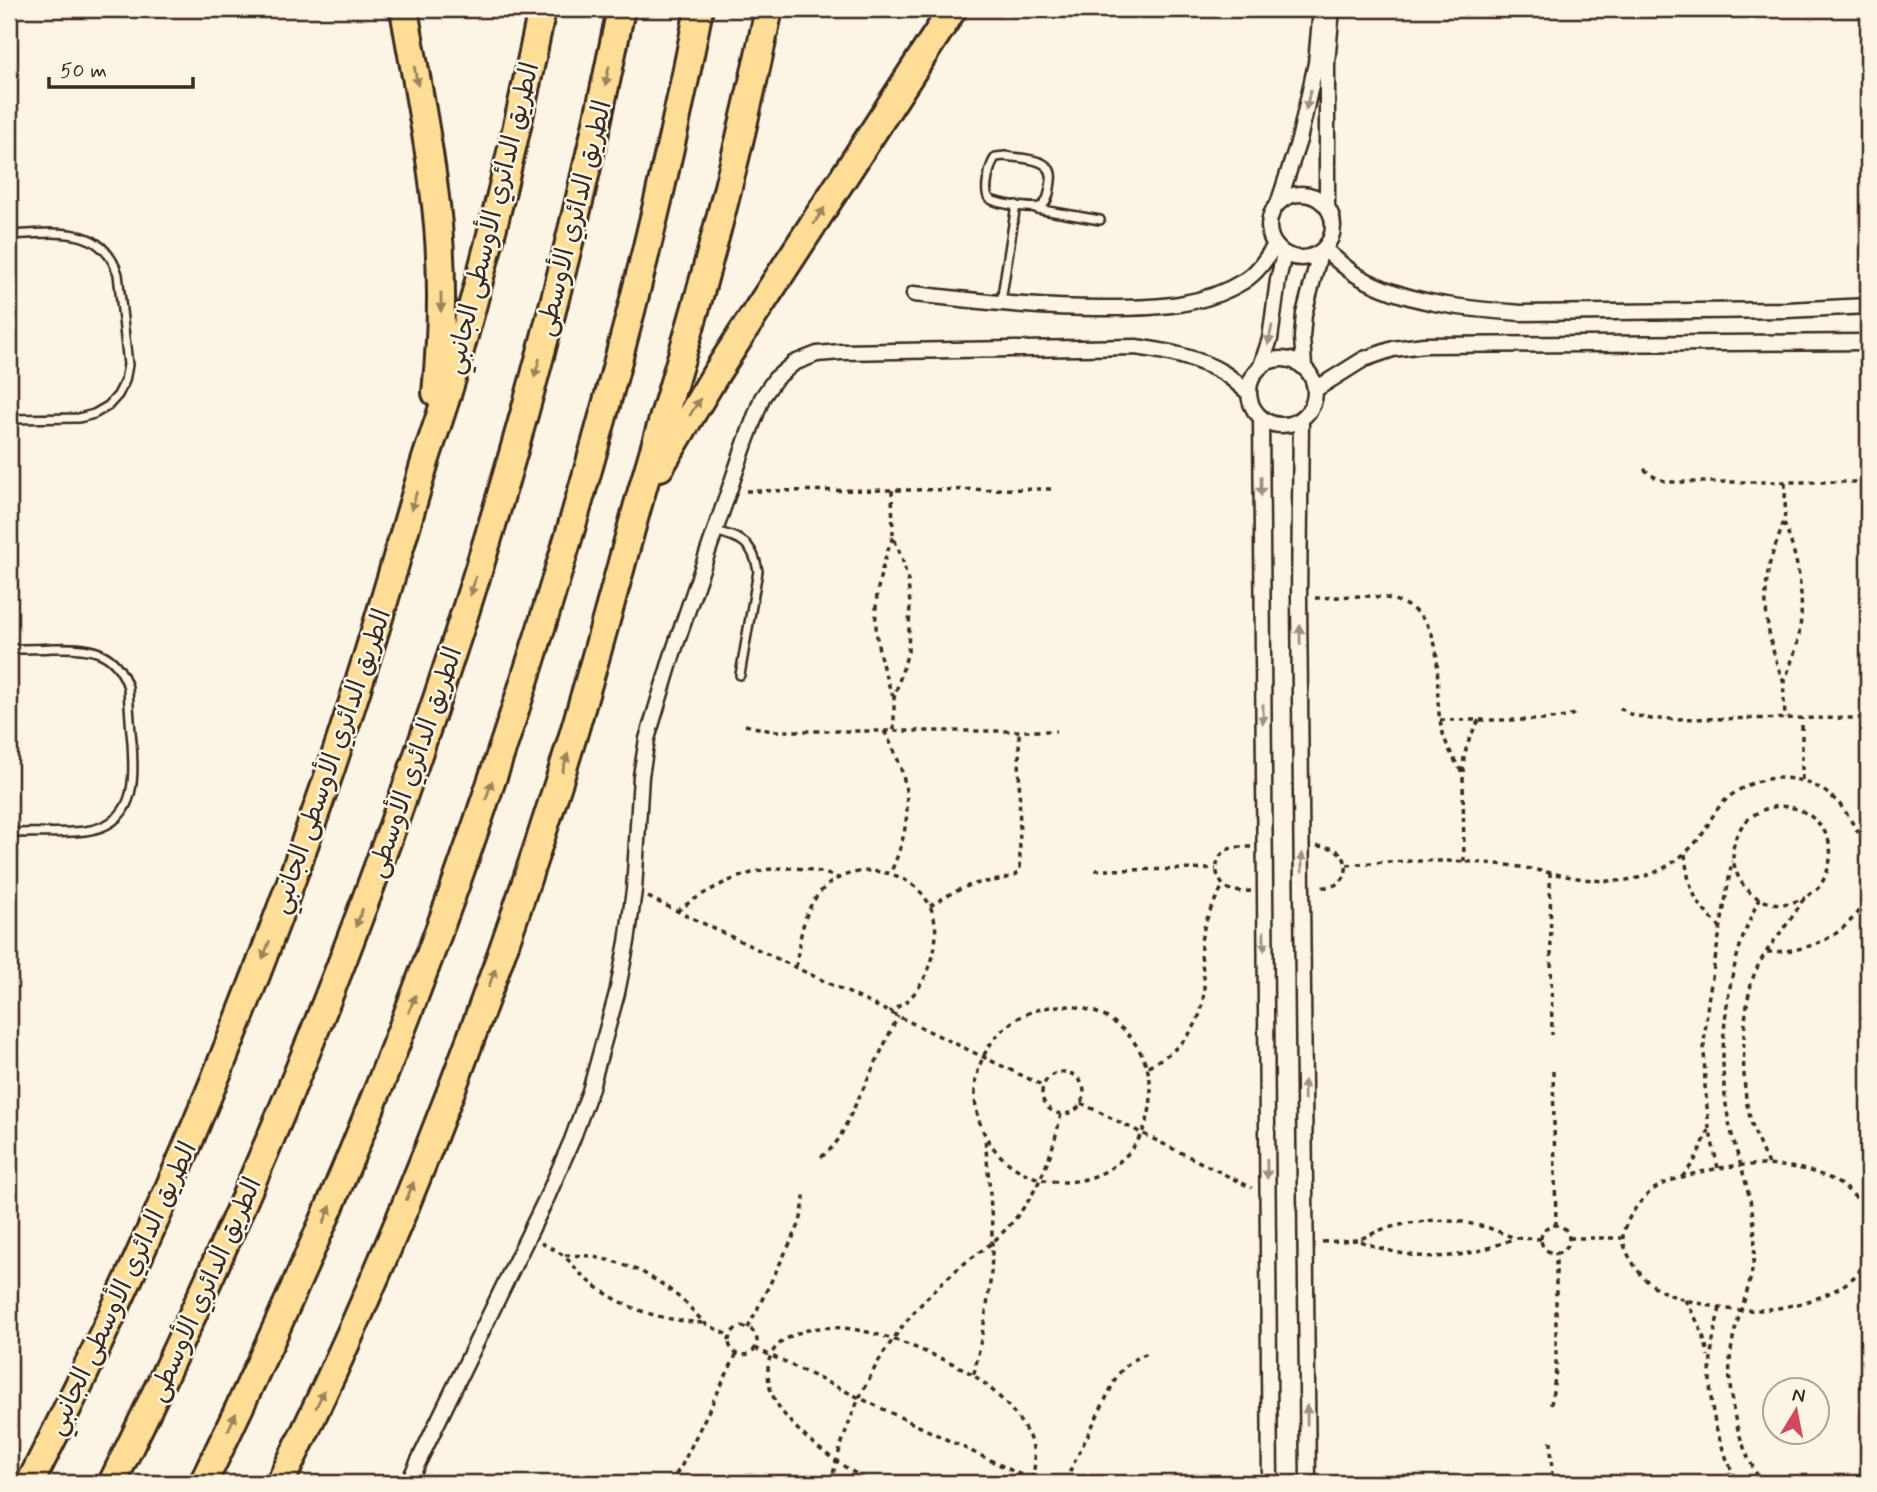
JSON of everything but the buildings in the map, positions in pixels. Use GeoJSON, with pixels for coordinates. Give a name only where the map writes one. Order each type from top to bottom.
{"type":"FeatureCollection","features":[{"type":"Feature","properties":{"kind":"highway"},"geometry":{"type":"LineString","coordinates":[[404,9],[428,147],[439,235],[439,346],[434,412],[427,456]]}},
{"type":"Feature","properties":{"kind":"highway","name":"الطريق الدائري الأوسطى الجانبي"},"geometry":{"type":"LineString","coordinates":[[30,1483],[83,1376],[153,1223],[204,1104],[289,887],[376,630],[454,371],[520,115],[542,9]]}},
{"type":"Feature","properties":{"kind":"highway","name":"الطريق الدائري الأوسطى"},"geometry":{"type":"LineString","coordinates":[[112,1483],[185,1334],[285,1106],[357,923],[419,751],[480,564],[532,388],[579,203],[621,9]]}},
{"type":"Feature","properties":{"kind":"highway"},"geometry":{"type":"LineString","coordinates":[[203,1483],[292,1293],[371,1110],[438,936],[499,761],[555,584],[613,382],[651,233],[699,9]]}},
{"type":"Feature","properties":{"kind":"highway"},"geometry":{"type":"LineString","coordinates":[[280,1483],[362,1305],[429,1144],[505,944],[560,779],[713,246],[769,9]]}},
{"type":"Feature","properties":{"kind":"highway"},"geometry":{"type":"LineString","coordinates":[[637,509],[700,399],[953,9]]}},
{"type":"Feature","properties":{"kind":"street"},"geometry":{"type":"LineString","coordinates":[[1321,9],[1316,63],[1299,140],[1279,201],[1269,222],[1270,234],[1279,249],[1296,258],[1308,258],[1322,251]]}},
{"type":"Feature","properties":{"kind":"street"},"geometry":{"type":"LineString","coordinates":[[1327,206],[1327,63],[1332,9]]}},
{"type":"Feature","properties":{"kind":"street"},"geometry":{"type":"LineString","coordinates":[[1279,201],[1292,195],[1305,194],[1317,198],[1330,211],[1334,228],[1331,240],[1322,251],[1304,314],[1304,366]]}},
{"type":"Feature","properties":{"kind":"street"},"geometry":{"type":"LineString","coordinates":[[914,294],[1076,308],[1173,306],[1199,301],[1247,280],[1279,249]]}},
{"type":"Feature","properties":{"kind":"street"},"geometry":{"type":"LineString","coordinates":[[1248,393],[1270,339],[1278,281],[1279,249]]}},
{"type":"Feature","properties":{"kind":"street"},"geometry":{"type":"LineString","coordinates":[[1322,251],[1356,275],[1385,290],[1451,306],[1486,311],[1521,313],[1774,310],[1868,306]]}},
{"type":"Feature","properties":{"kind":"street"},"geometry":{"type":"LineString","coordinates":[[1316,389],[1364,359],[1394,349],[1424,345],[1868,342]]}},
{"type":"Feature","properties":{"kind":"street"},"geometry":{"type":"LineString","coordinates":[[408,1483],[572,1140],[604,1043],[627,942],[634,890],[641,776],[647,739],[762,398],[775,379],[794,363],[817,354],[1136,347],[1166,351],[1222,372],[1248,393],[1254,411],[1270,424],[1281,426],[1301,420],[1315,401],[1316,389],[1304,366],[1294,360],[1282,359],[1271,360],[1261,366]]}},
{"type":"Feature","properties":{"kind":"street"},"geometry":{"type":"LineString","coordinates":[[1261,418],[1270,1483]]}},
{"type":"Feature","properties":{"kind":"street"},"geometry":{"type":"LineString","coordinates":[[1301,420],[1299,598],[1308,1483]]}},
{"type":"Feature","properties":{"kind":"lane"},"geometry":{"type":"LineString","coordinates":[[1036,209],[1048,199],[1052,177],[1049,168],[1042,162],[996,157],[991,164],[986,192],[992,201],[1036,209],[1100,220]]}},
{"type":"Feature","properties":{"kind":"lane"},"geometry":{"type":"LineString","coordinates":[[1001,303],[1016,205]]}},
{"type":"Feature","properties":{"kind":"lane"},"geometry":{"type":"LineString","coordinates":[[9,235],[72,233],[97,242],[107,251],[118,274],[128,365],[125,381],[118,395],[108,406],[94,414],[79,418],[9,419]]}},
{"type":"Feature","properties":{"kind":"lane"},"geometry":{"type":"LineString","coordinates":[[715,531],[740,538],[756,558],[758,571],[740,675]]}},
{"type":"Feature","properties":{"kind":"lane"},"geometry":{"type":"LineString","coordinates":[[9,649],[82,648],[94,650],[116,664],[128,687],[134,777],[132,793],[125,807],[115,819],[101,827],[86,831],[9,832]]}},
{"type":"Feature","properties":{"kind":"path"},"geometry":{"type":"LineString","coordinates":[[1644,469],[1661,481],[1672,482],[1868,482]]}},
{"type":"Feature","properties":{"kind":"path"},"geometry":{"type":"LineString","coordinates":[[1785,482],[1784,522],[1775,544],[1766,590],[1769,638],[1784,683],[1785,719]]}},
{"type":"Feature","properties":{"kind":"path"},"geometry":{"type":"LineString","coordinates":[[729,491],[1052,489]]}},
{"type":"Feature","properties":{"kind":"path"},"geometry":{"type":"LineString","coordinates":[[892,490],[893,536],[902,558],[911,605],[908,652],[894,698],[894,731]]}},
{"type":"Feature","properties":{"kind":"path"},"geometry":{"type":"LineString","coordinates":[[1784,522],[1798,567],[1801,590],[1798,638],[1784,683]]}},
{"type":"Feature","properties":{"kind":"path"},"geometry":{"type":"LineString","coordinates":[[893,536],[878,581],[875,629],[878,653],[894,698]]}},
{"type":"Feature","properties":{"kind":"path"},"geometry":{"type":"LineString","coordinates":[[1299,598],[1374,597],[1395,600],[1415,611],[1429,627],[1437,648],[1440,720],[1452,758],[1463,774]]}},
{"type":"Feature","properties":{"kind":"path"},"geometry":{"type":"LineString","coordinates":[[1620,708],[1630,714],[1651,719],[1868,718]]}},
{"type":"Feature","properties":{"kind":"path"},"geometry":{"type":"LineString","coordinates":[[1440,720],[1542,720],[1567,717],[1578,712]]}},
{"type":"Feature","properties":{"kind":"path"},"geometry":{"type":"LineString","coordinates":[[1802,719],[1802,780]]}},
{"type":"Feature","properties":{"kind":"path"},"geometry":{"type":"LineString","coordinates":[[1464,862],[1464,755],[1479,720]]}},
{"type":"Feature","properties":{"kind":"path"},"geometry":{"type":"LineString","coordinates":[[745,726],[772,731],[1056,731]]}},
{"type":"Feature","properties":{"kind":"path"},"geometry":{"type":"LineString","coordinates":[[884,731],[896,752],[904,776],[907,801],[906,827],[890,874]]}},
{"type":"Feature","properties":{"kind":"path"},"geometry":{"type":"LineString","coordinates":[[930,906],[968,886],[1016,876],[1020,871],[1019,731]]}},
{"type":"Feature","properties":{"kind":"path"},"geometry":{"type":"LineString","coordinates":[[1347,865],[1425,860],[1507,866],[1587,879],[1614,881],[1639,878],[1663,868],[1685,854],[1705,831],[1717,810],[1734,793],[1755,782],[1779,778],[1802,780],[1825,791],[1842,806],[1868,845]]}},
{"type":"Feature","properties":{"kind":"path"},"geometry":{"type":"LineString","coordinates":[[1718,1169],[1709,1128],[1704,1043],[1708,1001],[1734,843],[1740,828],[1751,816],[1765,808],[1781,806],[1797,808],[1823,827],[1831,858],[1827,874],[1818,888],[1805,898],[1767,952],[1750,987],[1745,1033],[1746,1103],[1754,1133],[1768,1164]]}},
{"type":"Feature","properties":{"kind":"path"},"geometry":{"type":"LineString","coordinates":[[1302,844],[1336,850],[1347,865],[1342,880],[1335,885],[1302,890]]}},
{"type":"Feature","properties":{"kind":"path"},"geometry":{"type":"LineString","coordinates":[[1263,846],[1231,848],[1223,853],[1216,869],[1223,886],[1231,890],[1264,891]]}},
{"type":"Feature","properties":{"kind":"path"},"geometry":{"type":"LineString","coordinates":[[1685,854],[1693,894],[1705,912],[1720,927]]}},
{"type":"Feature","properties":{"kind":"path"},"geometry":{"type":"LineString","coordinates":[[1732,859],[1737,875],[1746,888],[1759,898],[1774,903],[1790,903],[1805,898]]}},
{"type":"Feature","properties":{"kind":"path"},"geometry":{"type":"LineString","coordinates":[[677,911],[699,895],[747,874],[774,869],[806,868],[838,878]]}},
{"type":"Feature","properties":{"kind":"path"},"geometry":{"type":"LineString","coordinates":[[1095,870],[1216,869]]}},
{"type":"Feature","properties":{"kind":"path"},"geometry":{"type":"LineString","coordinates":[[796,967],[809,908],[821,891],[838,878],[854,872],[872,870],[890,874],[919,892],[930,906],[935,925],[935,945],[930,966],[921,984],[907,1000],[890,1012]]}},
{"type":"Feature","properties":{"kind":"path"},"geometry":{"type":"LineString","coordinates":[[1550,872],[1552,1035]]}},
{"type":"Feature","properties":{"kind":"path"},"geometry":{"type":"LineString","coordinates":[[1148,1066],[1167,1057],[1183,1043],[1196,1025],[1203,1005],[1201,942],[1209,913],[1223,886]]}},
{"type":"Feature","properties":{"kind":"path"},"geometry":{"type":"LineString","coordinates":[[634,890],[1044,1086]]}},
{"type":"Feature","properties":{"kind":"path"},"geometry":{"type":"LineString","coordinates":[[1767,952],[1809,948],[1828,939],[1848,923],[1868,894]]}},
{"type":"Feature","properties":{"kind":"path"},"geometry":{"type":"LineString","coordinates":[[1759,898],[1741,941],[1730,986],[1724,1032],[1725,1090],[1730,1125],[1754,1226],[1754,1255],[1732,1346],[1729,1381],[1734,1417],[1761,1483]]}},
{"type":"Feature","properties":{"kind":"path"},"geometry":{"type":"LineString","coordinates":[[1056,1006],[1080,1007],[1102,1014],[1122,1027],[1137,1045],[1148,1066],[1152,1089],[1151,1112],[1143,1134],[1127,1156],[1105,1173],[1078,1182],[1051,1182],[1024,1174],[1001,1158],[985,1136],[975,1110],[975,1083],[982,1056],[995,1037],[1013,1021],[1033,1010],[1056,1006]]}},
{"type":"Feature","properties":{"kind":"path"},"geometry":{"type":"LineString","coordinates":[[821,1157],[839,1139],[898,1016]]}},
{"type":"Feature","properties":{"kind":"path"},"geometry":{"type":"LineString","coordinates":[[1553,1071],[1556,1225]]}},
{"type":"Feature","properties":{"kind":"path"},"geometry":{"type":"LineString","coordinates":[[1057,1073],[1073,1075],[1083,1087],[1082,1103],[1069,1113],[1053,1112],[1043,1099],[1042,1091],[1050,1077],[1057,1073]]}},
{"type":"Feature","properties":{"kind":"path"},"geometry":{"type":"LineString","coordinates":[[1082,1103],[1267,1196]]}},
{"type":"Feature","properties":{"kind":"path"},"geometry":{"type":"LineString","coordinates":[[831,1483],[836,1461],[859,1398],[881,1358],[893,1339],[939,1286],[993,1242],[1028,1202],[1050,1158],[1061,1114]]}},
{"type":"Feature","properties":{"kind":"path"},"geometry":{"type":"LineString","coordinates":[[1682,1177],[1693,1162],[1709,1128]]}},
{"type":"Feature","properties":{"kind":"path"},"geometry":{"type":"LineString","coordinates":[[973,1375],[990,1285],[993,1242],[985,1136]]}},
{"type":"Feature","properties":{"kind":"path"},"geometry":{"type":"LineString","coordinates":[[1868,1214],[1856,1197],[1838,1182],[1818,1172],[1768,1164],[1741,1165],[1682,1177],[1653,1189],[1639,1203],[1622,1238],[1631,1260],[1645,1279],[1665,1293],[1685,1300],[1740,1311],[1773,1309],[1804,1303],[1834,1290],[1854,1277],[1868,1259]]}},
{"type":"Feature","properties":{"kind":"path"},"geometry":{"type":"LineString","coordinates":[[748,1328],[800,1223],[804,1191]]}},
{"type":"Feature","properties":{"kind":"path"},"geometry":{"type":"LineString","coordinates":[[1306,1242],[1358,1240],[1383,1229],[1436,1220],[1463,1222],[1515,1238],[1541,1239]]}},
{"type":"Feature","properties":{"kind":"path"},"geometry":{"type":"LineString","coordinates":[[1556,1225],[1567,1232],[1569,1238],[1567,1245],[1556,1253],[1548,1251],[1541,1239],[1545,1228],[1556,1225]]}},
{"type":"Feature","properties":{"kind":"path"},"geometry":{"type":"LineString","coordinates":[[527,1236],[563,1255],[581,1275],[626,1305],[651,1315],[704,1323]]}},
{"type":"Feature","properties":{"kind":"path"},"geometry":{"type":"LineString","coordinates":[[1358,1240],[1384,1250],[1437,1257],[1490,1249],[1515,1238]]}},
{"type":"Feature","properties":{"kind":"path"},"geometry":{"type":"LineString","coordinates":[[1569,1238],[1622,1238]]}},
{"type":"Feature","properties":{"kind":"path"},"geometry":{"type":"LineString","coordinates":[[1551,1405],[1556,1370],[1556,1253]]}},
{"type":"Feature","properties":{"kind":"path"},"geometry":{"type":"LineString","coordinates":[[563,1255],[590,1256],[642,1272],[686,1303],[704,1323],[730,1336]]}},
{"type":"Feature","properties":{"kind":"path"},"geometry":{"type":"LineString","coordinates":[[1685,1300],[1706,1340],[1710,1362]]}},
{"type":"Feature","properties":{"kind":"path"},"geometry":{"type":"LineString","coordinates":[[1720,1308],[1713,1335],[1709,1388],[1719,1439],[1738,1483]]}},
{"type":"Feature","properties":{"kind":"path"},"geometry":{"type":"LineString","coordinates":[[737,1328],[748,1328],[756,1336],[757,1343],[750,1353],[743,1355],[732,1349],[730,1336],[737,1328]]}},
{"type":"Feature","properties":{"kind":"path"},"geometry":{"type":"LineString","coordinates":[[873,1483],[818,1448],[801,1433],[776,1403],[767,1372],[769,1355],[781,1342],[796,1333],[840,1328],[867,1331],[947,1361],[973,1375],[992,1391],[1025,1427],[1035,1462],[1031,1482]]}},
{"type":"Feature","properties":{"kind":"path"},"geometry":{"type":"LineString","coordinates":[[755,1348],[1031,1482],[1038,1483]]}},
{"type":"Feature","properties":{"kind":"path"},"geometry":{"type":"LineString","coordinates":[[670,1483],[682,1465],[737,1353]]}},
{"type":"Feature","properties":{"kind":"path"},"geometry":{"type":"LineString","coordinates":[[1049,1483],[1054,1480],[1066,1482],[1117,1376],[1125,1365],[1148,1353]]}},
{"type":"Feature","properties":{"kind":"path"},"geometry":{"type":"LineString","coordinates":[[1551,1441],[1552,1483]]}},
{"type":"Feature","properties":{"kind":"path"},"geometry":{"type":"LineString","coordinates":[[1729,1483],[1731,1469]]}}]}
